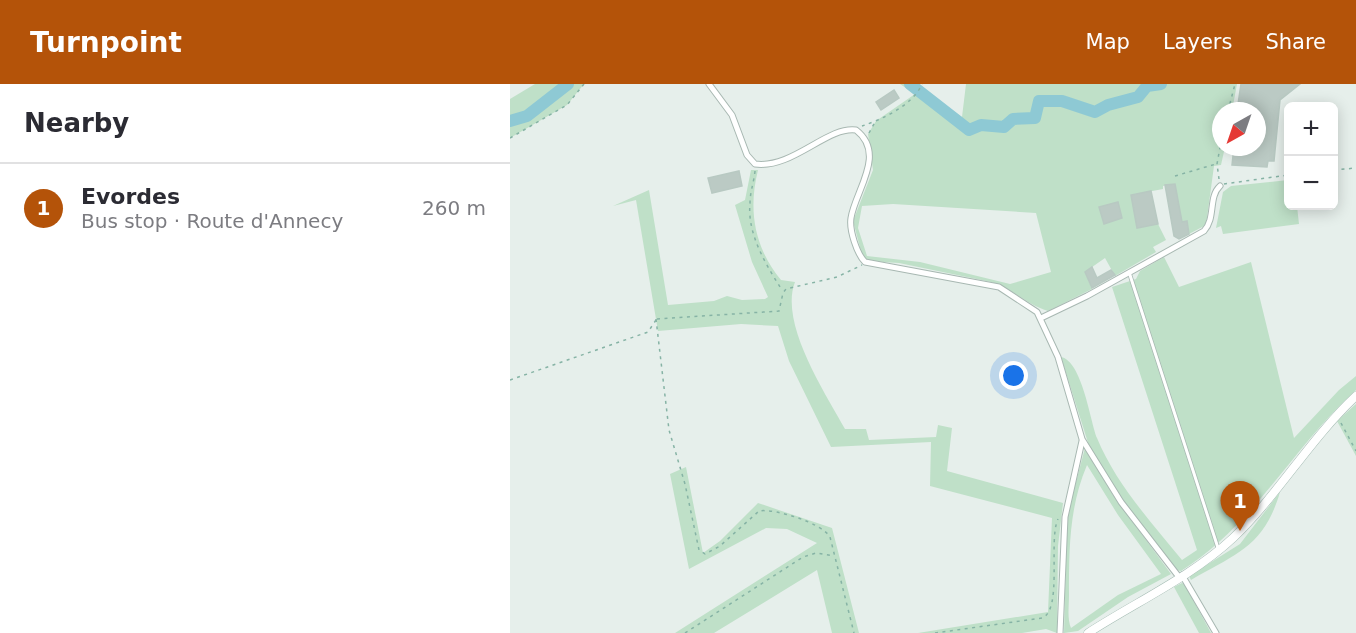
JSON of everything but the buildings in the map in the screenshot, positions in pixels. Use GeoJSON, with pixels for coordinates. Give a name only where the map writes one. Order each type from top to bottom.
{"type":"FeatureCollection","features":[{"type":"Feature","properties":{"kind":"main road"},"geometry":{"type":"LineString","coordinates":[[1088,633],[1219,550],[1252,518],[1338,414],[1356,396]]}},
{"type":"Feature","properties":{"kind":"street"},"geometry":{"type":"LineString","coordinates":[[709,84],[732,116],[747,155],[755,164],[791,157],[837,133],[851,130],[858,132],[866,142],[867,177],[851,220],[859,253],[865,262],[999,287],[1026,304],[1041,318],[1070,391],[1082,439],[1121,502],[1180,576],[1216,633]]}},
{"type":"Feature","properties":{"kind":"street"},"geometry":{"type":"LineString","coordinates":[[1041,318],[1087,296],[1206,229],[1215,192],[1220,186]]}},
{"type":"Feature","properties":{"kind":"street"},"geometry":{"type":"LineString","coordinates":[[1060,633],[1065,516],[1082,439]]}},
{"type":"Feature","properties":{"kind":"lane"},"geometry":{"type":"LineString","coordinates":[[1130,272],[1219,550]]}},
{"type":"Feature","properties":{"kind":"path"},"geometry":{"type":"LineString","coordinates":[[510,138],[567,105],[584,84]]}},
{"type":"Feature","properties":{"kind":"path"},"geometry":{"type":"LineString","coordinates":[[851,130],[876,121],[916,93],[922,84]]}},
{"type":"Feature","properties":{"kind":"path"},"geometry":{"type":"LineString","coordinates":[[1230,102],[1235,84]]}},
{"type":"Feature","properties":{"kind":"path"},"geometry":{"type":"LineString","coordinates":[[866,142],[876,121]]}},
{"type":"Feature","properties":{"kind":"path"},"geometry":{"type":"LineString","coordinates":[[1218,156],[1217,164],[1220,186],[1284,176]]}},
{"type":"Feature","properties":{"kind":"path"},"geometry":{"type":"LineString","coordinates":[[656,319],[779,311],[783,291],[765,262],[751,223],[749,205],[755,164]]}},
{"type":"Feature","properties":{"kind":"path"},"geometry":{"type":"LineString","coordinates":[[1175,176],[1217,164]]}},
{"type":"Feature","properties":{"kind":"path"},"geometry":{"type":"LineString","coordinates":[[1338,170],[1356,168]]}},
{"type":"Feature","properties":{"kind":"path"},"geometry":{"type":"LineString","coordinates":[[783,291],[837,278],[865,262]]}},
{"type":"Feature","properties":{"kind":"path"},"geometry":{"type":"LineString","coordinates":[[510,380],[648,332],[656,319]]}},
{"type":"Feature","properties":{"kind":"path"},"geometry":{"type":"LineString","coordinates":[[656,319],[669,430],[686,484],[699,550],[705,555],[720,546],[754,512],[764,510],[810,522],[825,530],[830,537],[854,633]]}},
{"type":"Feature","properties":{"kind":"path"},"geometry":{"type":"LineString","coordinates":[[1338,414],[1356,451]]}},
{"type":"Feature","properties":{"kind":"path"},"geometry":{"type":"LineString","coordinates":[[935,633],[1042,618],[1049,614],[1053,598],[1057,520],[1065,516]]}},
{"type":"Feature","properties":{"kind":"path"},"geometry":{"type":"LineString","coordinates":[[685,633],[802,557],[816,553],[835,557]]}},
{"type":"Feature","properties":{"kind":"green space"},"geometry":{"type":"Polygon","coordinates":[[[535,84],[584,84],[567,105],[510,138],[510,99],[535,84]]]}},
{"type":"Feature","properties":{"kind":"green space"},"geometry":{"type":"Polygon","coordinates":[[[900,84],[913,84],[962,117],[966,84],[1237,84],[1234,102],[1212,102],[1212,156],[1223,156],[1221,165],[1214,166],[1206,225],[1189,234],[1187,221],[1182,222],[1175,184],[1163,186],[1163,189],[1131,195],[1137,228],[1158,224],[1166,240],[1153,247],[1156,252],[1115,276],[1105,258],[1085,272],[1092,289],[1048,311],[991,282],[899,263],[868,261],[862,255],[853,221],[873,170],[868,134],[876,121],[915,94],[900,84]],[[893,204],[862,206],[858,228],[867,256],[920,262],[1010,284],[1051,272],[1036,213],[893,204]]]}},
{"type":"Feature","properties":{"kind":"green space"},"geometry":{"type":"Polygon","coordinates":[[[751,170],[758,170],[754,214],[759,241],[781,280],[795,282],[792,299],[793,317],[799,337],[816,377],[845,429],[866,429],[869,440],[936,437],[938,425],[952,428],[947,471],[1063,503],[1058,546],[1057,633],[1046,629],[1022,633],[918,633],[1048,612],[1052,518],[930,486],[931,442],[831,447],[789,361],[778,326],[741,324],[658,331],[636,200],[613,206],[649,190],[668,305],[714,301],[727,296],[742,300],[765,299],[768,297],[752,262],[735,205],[745,200],[751,170]]]}},
{"type":"Feature","properties":{"kind":"green space"},"geometry":{"type":"Polygon","coordinates":[[[1284,180],[1284,210],[1297,210],[1299,224],[1223,234],[1221,226],[1216,228],[1223,192],[1231,186],[1284,180]]]}},
{"type":"Feature","properties":{"kind":"green space"},"geometry":{"type":"Polygon","coordinates":[[[1164,257],[1179,287],[1251,262],[1294,438],[1339,390],[1356,376],[1356,390],[1333,412],[1251,509],[1207,553],[1181,571],[1176,570],[1130,512],[1090,449],[1061,357],[1068,361],[1080,380],[1097,438],[1114,471],[1135,502],[1182,560],[1197,550],[1112,287],[1136,279],[1140,271],[1164,257]]]}},
{"type":"Feature","properties":{"kind":"green space"},"geometry":{"type":"Polygon","coordinates":[[[1356,404],[1356,456],[1337,421],[1356,404]]]}},
{"type":"Feature","properties":{"kind":"green space"},"geometry":{"type":"Polygon","coordinates":[[[1085,448],[1113,495],[1171,574],[1128,597],[1078,631],[1064,633],[1067,516],[1085,448]],[[1087,465],[1073,513],[1071,529],[1068,612],[1071,628],[1118,595],[1161,574],[1118,515],[1087,465]]]}},
{"type":"Feature","properties":{"kind":"green space"},"geometry":{"type":"Polygon","coordinates":[[[686,467],[703,553],[720,541],[758,503],[832,528],[859,633],[832,633],[817,570],[714,633],[675,633],[817,543],[787,529],[766,528],[689,569],[670,474],[686,467]]]}},
{"type":"Feature","properties":{"kind":"green space"},"geometry":{"type":"Polygon","coordinates":[[[1280,492],[1266,525],[1257,537],[1235,555],[1191,580],[1189,576],[1240,544],[1280,492]]]}},
{"type":"Feature","properties":{"kind":"green space"},"geometry":{"type":"Polygon","coordinates":[[[1182,583],[1211,633],[1199,633],[1174,587],[1182,583]]]}},
{"type":"Feature","properties":{"kind":"waterway"},"geometry":{"type":"LineString","coordinates":[[510,121],[527,116],[568,84]]}},
{"type":"Feature","properties":{"kind":"waterway"},"geometry":{"type":"LineString","coordinates":[[910,84],[969,130],[981,125],[1004,127],[1013,119],[1035,118],[1039,101],[1062,101],[1095,112],[1108,105],[1138,97],[1147,86],[1161,84]]}},
{"type":"Feature","properties":{"kind":"place","name":"Evordes"},"geometry":{"type":"Point","coordinates":[1240,531]}}]}
